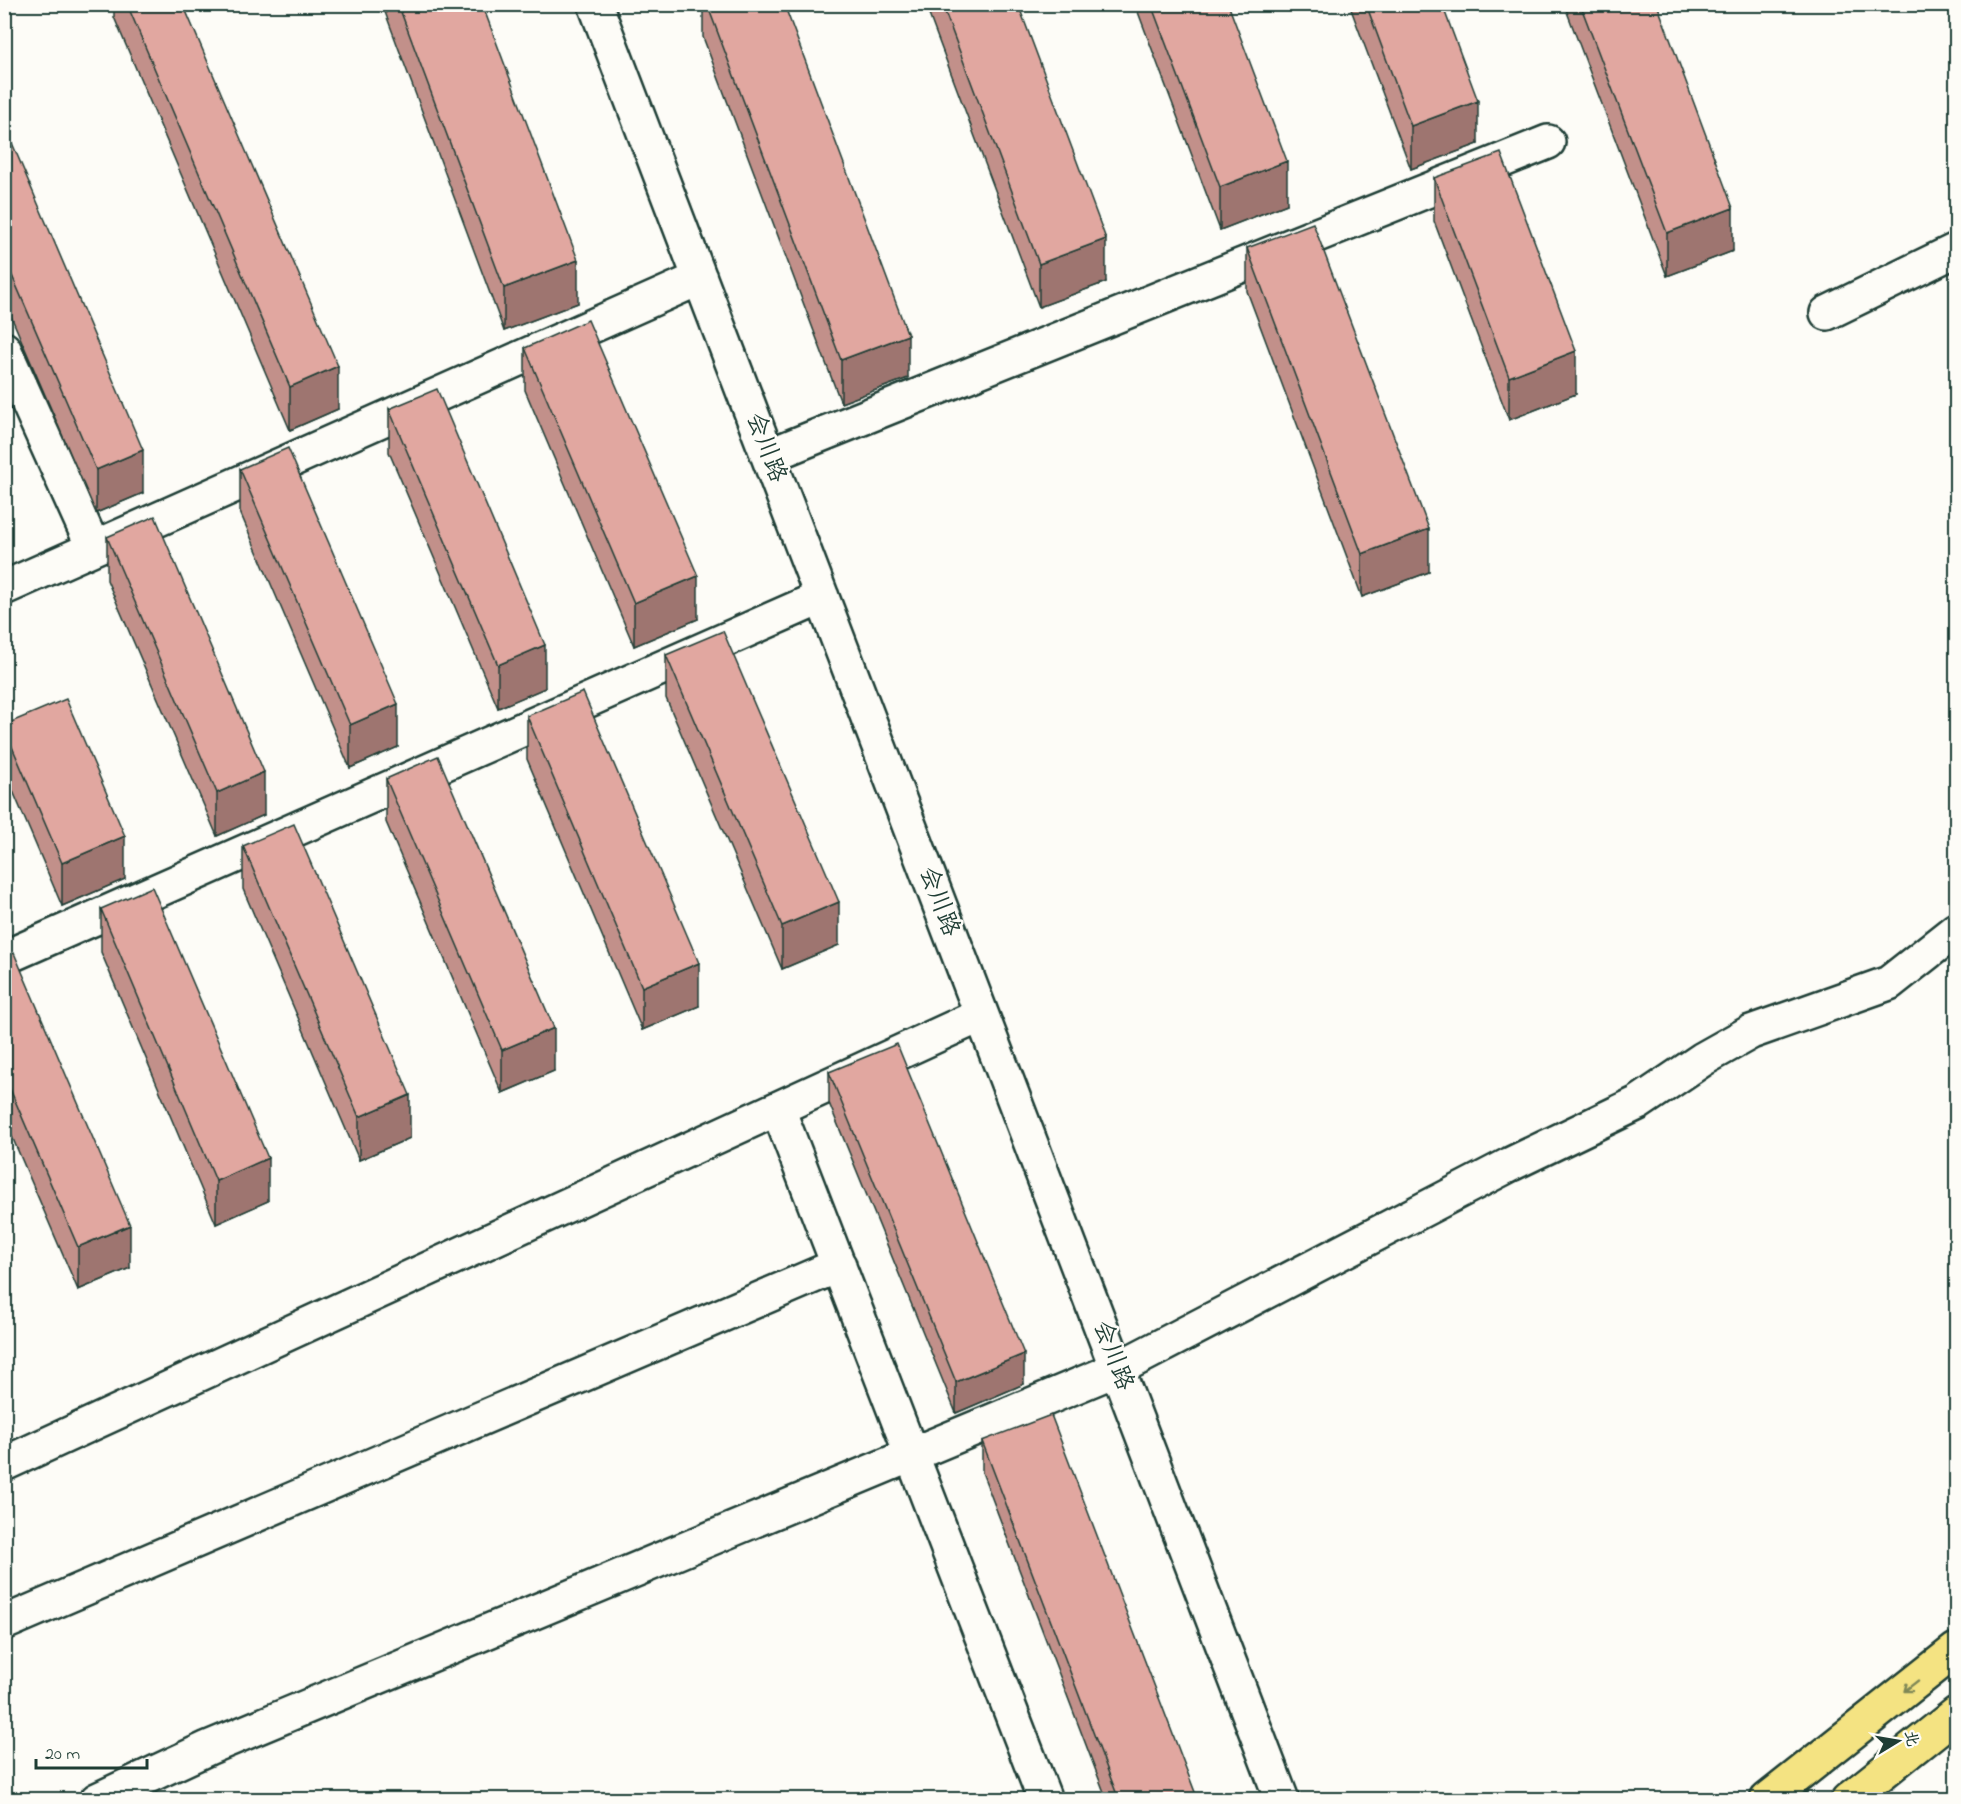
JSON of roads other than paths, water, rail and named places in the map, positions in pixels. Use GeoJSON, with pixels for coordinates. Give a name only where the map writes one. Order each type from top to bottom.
{"type":"FeatureCollection","features":[{"type":"Feature","properties":{"kind":"highway"},"geometry":{"type":"LineString","coordinates":[[1767,1800],[1956,1650]]}},
{"type":"Feature","properties":{"kind":"highway"},"geometry":{"type":"LineString","coordinates":[[1848,1800],[1956,1714]]}},
{"type":"Feature","properties":{"kind":"street","name":"会川路"},"geometry":{"type":"LineString","coordinates":[[595,4],[1282,1800]]}},
{"type":"Feature","properties":{"kind":"street"},"geometry":{"type":"LineString","coordinates":[[768,456],[1548,142]]}},
{"type":"Feature","properties":{"kind":"street"},"geometry":{"type":"LineString","coordinates":[[1827,313],[1956,250]]}},
{"type":"Feature","properties":{"kind":"street"},"geometry":{"type":"LineString","coordinates":[[4,588],[700,278]]}},
{"type":"Feature","properties":{"kind":"street"},"geometry":{"type":"LineString","coordinates":[[4,349],[89,538]]}},
{"type":"Feature","properties":{"kind":"street"},"geometry":{"type":"LineString","coordinates":[[4,958],[822,597]]}},
{"type":"Feature","properties":{"kind":"street"},"geometry":{"type":"LineString","coordinates":[[98,1800],[219,1743],[1117,1369],[1511,1164],[1638,1103],[1703,1059],[1752,1032],[1889,983],[1956,930]]}},
{"type":"Feature","properties":{"kind":"street"},"geometry":{"type":"LineString","coordinates":[[4,1464],[981,1015]]}},
{"type":"Feature","properties":{"kind":"street"},"geometry":{"type":"LineString","coordinates":[[778,1109],[1045,1800]]}},
{"type":"Feature","properties":{"kind":"street"},"geometry":{"type":"LineString","coordinates":[[4,1623],[839,1265]]}}]}
